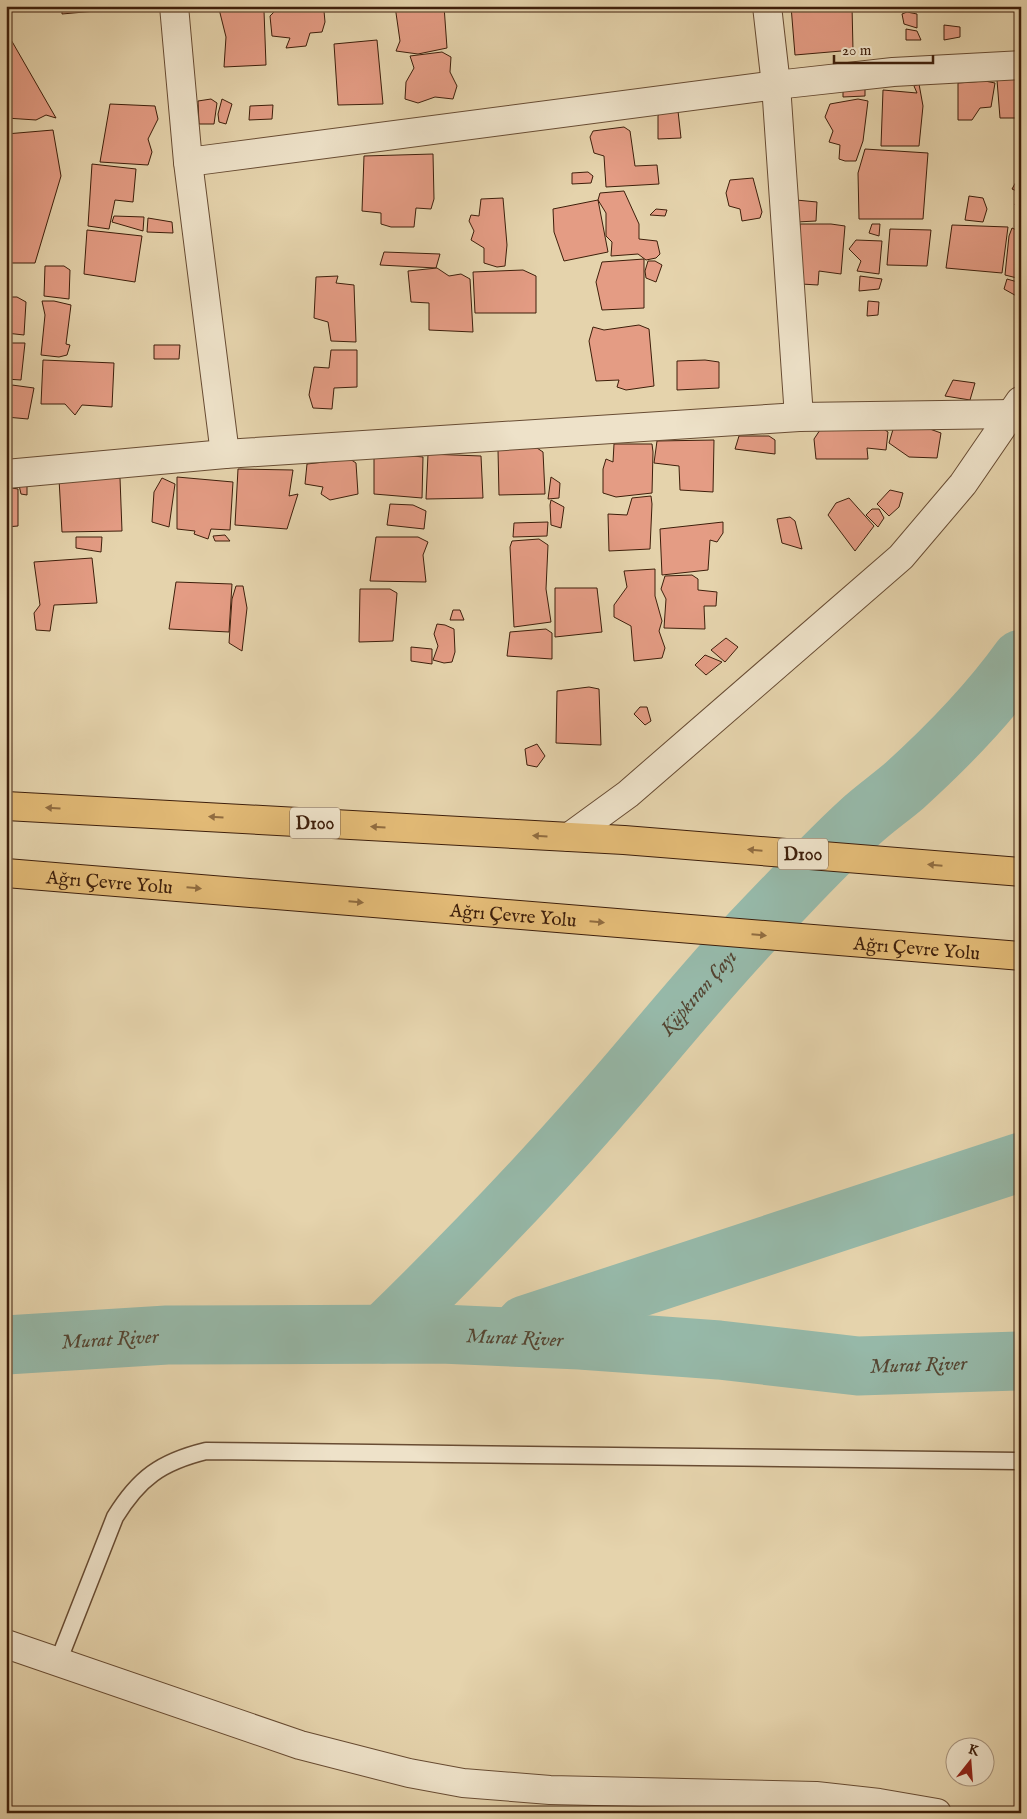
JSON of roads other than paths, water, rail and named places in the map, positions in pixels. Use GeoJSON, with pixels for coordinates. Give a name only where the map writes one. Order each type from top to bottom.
{"type":"FeatureCollection","features":[{"type":"Feature","properties":{"kind":"highway","name":"D100"},"geometry":{"type":"LineString","coordinates":[[6,806],[624,840],[1021,872]]}},
{"type":"Feature","properties":{"kind":"highway","name":"Ağrı Çevre Yolu"},"geometry":{"type":"LineString","coordinates":[[6,873],[1021,956]]}},
{"type":"Feature","properties":{"kind":"street"},"geometry":{"type":"LineString","coordinates":[[174,6],[188,162],[225,454]]}},
{"type":"Feature","properties":{"kind":"street"},"geometry":{"type":"LineString","coordinates":[[767,6],[776,85],[799,417]]}},
{"type":"Feature","properties":{"kind":"street"},"geometry":{"type":"LineString","coordinates":[[188,162],[776,85],[893,72],[1021,65]]}},
{"type":"Feature","properties":{"kind":"street"},"geometry":{"type":"LineString","coordinates":[[6,474],[225,454],[799,417],[1017,407]]}},
{"type":"Feature","properties":{"kind":"street"},"geometry":{"type":"LineString","coordinates":[[569,837],[628,794],[901,556],[963,484],[1017,407]]}},
{"type":"Feature","properties":{"kind":"street"},"geometry":{"type":"LineString","coordinates":[[6,1644],[300,1745],[409,1774],[463,1783],[550,1790],[816,1796],[879,1803],[937,1813]]}},
{"type":"Feature","properties":{"kind":"lane"},"geometry":{"type":"LineString","coordinates":[[58,1662],[115,1517],[128,1497],[144,1480],[163,1466],[184,1457],[206,1451],[1021,1461]]}},
{"type":"Feature","properties":{"kind":"waterway","name":"Küpkıran Çayı"},"geometry":{"type":"LineString","coordinates":[[383,1334],[544,1169],[762,921],[847,834],[904,786],[951,741],[995,693],[1021,659]]}},
{"type":"Feature","properties":{"kind":"waterway"},"geometry":{"type":"LineString","coordinates":[[525,1325],[1021,1162]]}},
{"type":"Feature","properties":{"kind":"waterway","name":"Murat River"},"geometry":{"type":"LineString","coordinates":[[6,1345],[167,1335],[441,1334],[580,1340],[719,1350],[858,1366],[1021,1361]]}}]}
